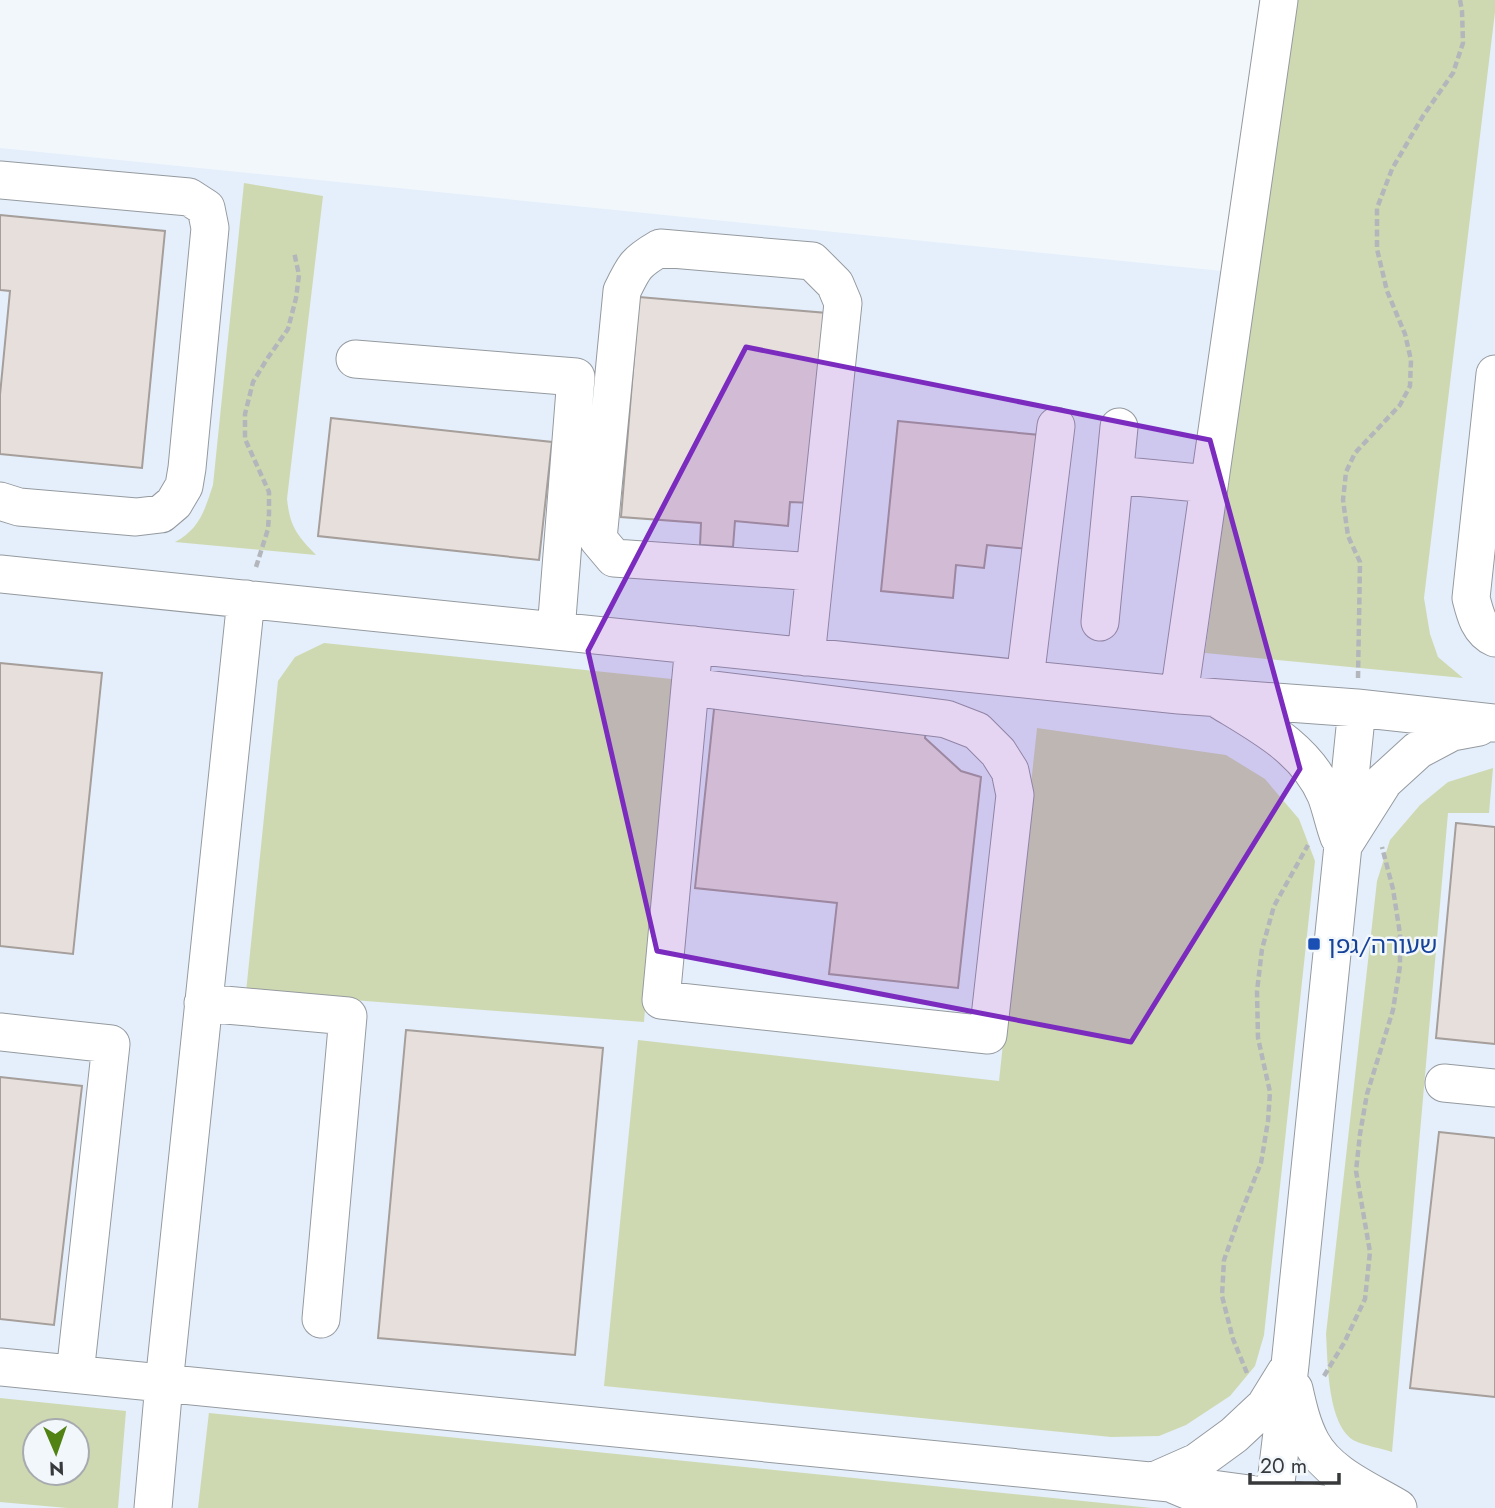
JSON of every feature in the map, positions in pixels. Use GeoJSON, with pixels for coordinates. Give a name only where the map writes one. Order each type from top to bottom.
{"type":"FeatureCollection","features":[{"type":"Feature","properties":{"kind":"street"},"geometry":{"type":"LineString","coordinates":[[1179,695],[1279,0]]}},
{"type":"Feature","properties":{"kind":"street"},"geometry":{"type":"LineString","coordinates":[[0,180],[189,197],[206,208],[210,228],[187,468],[184,486],[174,503],[161,514],[136,517],[19,507],[0,501]]}},
{"type":"Feature","properties":{"kind":"street"},"geometry":{"type":"LineString","coordinates":[[806,657],[844,303],[835,284],[812,261],[660,248],[640,260],[622,291],[598,539],[614,558],[815,572]]}},
{"type":"Feature","properties":{"kind":"street"},"geometry":{"type":"LineString","coordinates":[[355,359],[576,377],[556,631]]}},
{"type":"Feature","properties":{"kind":"street"},"geometry":{"type":"LineString","coordinates":[[1495,374],[1471,598],[1476,618],[1487,634],[1495,638]]}},
{"type":"Feature","properties":{"kind":"street"},"geometry":{"type":"LineString","coordinates":[[1025,679],[1056,426]]}},
{"type":"Feature","properties":{"kind":"street"},"geometry":{"type":"LineString","coordinates":[[1100,622],[1119,427]]}},
{"type":"Feature","properties":{"kind":"street"},"geometry":{"type":"LineString","coordinates":[[1115,475],[1209,484]]}},
{"type":"Feature","properties":{"kind":"street"},"geometry":{"type":"LineString","coordinates":[[0,574],[1179,695],[1357,708],[1495,723]]}},
{"type":"Feature","properties":{"kind":"street"},"geometry":{"type":"LineString","coordinates":[[153,1508],[246,599]]}},
{"type":"Feature","properties":{"kind":"street"},"geometry":{"type":"LineString","coordinates":[[690,687],[946,719],[977,731],[998,752],[1010,771],[1015,794],[988,1035],[661,1000],[690,687],[694,645]]}},
{"type":"Feature","properties":{"kind":"street"},"geometry":{"type":"LineString","coordinates":[[1215,698],[1281,738],[1307,764],[1325,795],[1342,848]]}},
{"type":"Feature","properties":{"kind":"street"},"geometry":{"type":"LineString","coordinates":[[1274,1503],[1357,708]]}},
{"type":"Feature","properties":{"kind":"street"},"geometry":{"type":"LineString","coordinates":[[1342,848],[1384,781],[1418,750],[1451,732],[1495,723]]}},
{"type":"Feature","properties":{"kind":"street"},"geometry":{"type":"LineString","coordinates":[[203,1003],[348,1016],[321,1319]]}},
{"type":"Feature","properties":{"kind":"street"},"geometry":{"type":"LineString","coordinates":[[0,1032],[111,1044],[75,1374]]}},
{"type":"Feature","properties":{"kind":"street"},"geometry":{"type":"LineString","coordinates":[[1444,1083],[1495,1088]]}},
{"type":"Feature","properties":{"kind":"street"},"geometry":{"type":"LineString","coordinates":[[1290,1365],[1300,1415],[1311,1443],[1333,1469],[1398,1508]]}},
{"type":"Feature","properties":{"kind":"street"},"geometry":{"type":"LineString","coordinates":[[1162,1482],[1197,1462],[1234,1435],[1265,1406],[1290,1365]]}},
{"type":"Feature","properties":{"kind":"street"},"geometry":{"type":"LineString","coordinates":[[0,1367],[1162,1482],[1274,1503],[1352,1508]]}},
{"type":"Feature","properties":{"kind":"street"},"geometry":{"type":"LineString","coordinates":[[1162,1482],[1210,1500],[1219,1508]]}},
{"type":"Feature","properties":{"kind":"path"},"geometry":{"type":"LineString","coordinates":[[1357,708],[1360,562],[1348,536],[1343,500],[1346,472],[1355,453],[1400,405],[1410,386],[1411,360],[1405,334],[1387,291],[1377,249],[1377,208],[1392,169],[1423,116],[1453,73],[1463,43],[1460,0]]}},
{"type":"Feature","properties":{"kind":"path"},"geometry":{"type":"LineString","coordinates":[[246,599],[268,529],[270,514],[269,492],[245,439],[245,414],[253,382],[288,330],[299,275],[294,252]]}},
{"type":"Feature","properties":{"kind":"path"},"geometry":{"type":"LineString","coordinates":[[1300,1415],[1344,1343],[1365,1298],[1370,1252],[1356,1171],[1367,1094],[1393,1010],[1400,966],[1400,934],[1393,889],[1370,802]]}},
{"type":"Feature","properties":{"kind":"path"},"geometry":{"type":"LineString","coordinates":[[1265,1406],[1245,1370],[1233,1339],[1222,1296],[1224,1260],[1261,1163],[1268,1121],[1270,1092],[1258,1038],[1257,991],[1262,949],[1274,906],[1329,808]]}},
{"type":"Feature","properties":{"kind":"highlighted area"},"geometry":{"type":"Polygon","coordinates":[[[746,347],[1210,440],[1300,769],[1131,1042],[657,951],[588,651],[746,347]]]}},
{"type":"Feature","properties":{"kind":"shaded area"},"geometry":{"type":"Polygon","coordinates":[[[1495,0],[1495,1508],[0,1508],[0,148],[1222,271],[1495,0]]]}},
{"type":"Feature","properties":{"kind":"green space"},"geometry":{"type":"Polygon","coordinates":[[[1292,0],[1495,0],[1424,598],[1430,634],[1438,657],[1463,678],[1205,653],[1292,0]]]}},
{"type":"Feature","properties":{"kind":"green space"},"geometry":{"type":"Polygon","coordinates":[[[244,183],[323,196],[287,499],[290,517],[296,530],[316,555],[175,542],[196,525],[213,485],[244,183]]]}},
{"type":"Feature","properties":{"kind":"green space"},"geometry":{"type":"Polygon","coordinates":[[[324,643],[672,679],[644,1022],[246,992],[278,681],[295,657],[324,643]]]}},
{"type":"Feature","properties":{"kind":"green space"},"geometry":{"type":"Polygon","coordinates":[[[1037,728],[1226,755],[1265,779],[1299,819],[1315,861],[1264,1335],[1255,1366],[1230,1396],[1186,1425],[1159,1436],[1111,1437],[604,1386],[638,1040],[999,1081],[1037,728]]]}},
{"type":"Feature","properties":{"kind":"green space"},"geometry":{"type":"Polygon","coordinates":[[[1493,768],[1489,813],[1448,813],[1392,1452],[1355,1441],[1339,1422],[1331,1392],[1326,1334],[1377,881],[1390,840],[1420,805],[1448,782],[1493,768]]]}},
{"type":"Feature","properties":{"kind":"green space"},"geometry":{"type":"Polygon","coordinates":[[[0,1398],[126,1411],[118,1508],[67,1508],[0,1502],[0,1398]]]}},
{"type":"Feature","properties":{"kind":"green space"},"geometry":{"type":"Polygon","coordinates":[[[209,1413],[1152,1508],[198,1508],[209,1413]]]}},
{"type":"Feature","properties":{"kind":"building"},"geometry":{"type":"Polygon","coordinates":[[[0,215],[165,231],[142,468],[0,454],[0,395],[10,291],[0,290],[0,215]]]}},
{"type":"Feature","properties":{"kind":"building"},"geometry":{"type":"Polygon","coordinates":[[[639,297],[827,313],[812,503],[790,502],[788,526],[735,521],[733,547],[700,545],[701,523],[621,517],[639,297]]]}},
{"type":"Feature","properties":{"kind":"building"},"geometry":{"type":"Polygon","coordinates":[[[331,418],[552,442],[539,560],[318,536],[331,418]]]}},
{"type":"Feature","properties":{"kind":"building"},"geometry":{"type":"Polygon","coordinates":[[[898,421],[1040,435],[1028,549],[987,545],[984,568],[956,565],[953,598],[881,591],[898,421]]]}},
{"type":"Feature","properties":{"kind":"building"},"geometry":{"type":"Polygon","coordinates":[[[0,663],[102,673],[73,954],[0,946],[0,663]]]}},
{"type":"Feature","properties":{"kind":"building"},"geometry":{"type":"Polygon","coordinates":[[[715,700],[927,722],[925,738],[961,771],[981,777],[958,988],[829,974],[837,903],[695,888],[715,700]]]}},
{"type":"Feature","properties":{"kind":"building"},"geometry":{"type":"Polygon","coordinates":[[[1456,823],[1495,827],[1495,1044],[1436,1038],[1456,823]]]}},
{"type":"Feature","properties":{"kind":"building"},"geometry":{"type":"Polygon","coordinates":[[[406,1030],[603,1048],[575,1355],[378,1338],[406,1030]]]}},
{"type":"Feature","properties":{"kind":"building"},"geometry":{"type":"Polygon","coordinates":[[[0,1077],[82,1086],[54,1325],[0,1319],[0,1077]]]}},
{"type":"Feature","properties":{"kind":"building"},"geometry":{"type":"Polygon","coordinates":[[[1439,1132],[1495,1138],[1495,1397],[1410,1388],[1439,1132]]]}},
{"type":"Feature","properties":{"kind":"place","name":"שעורה/גפן"},"geometry":{"type":"Point","coordinates":[1314,944]}}]}
